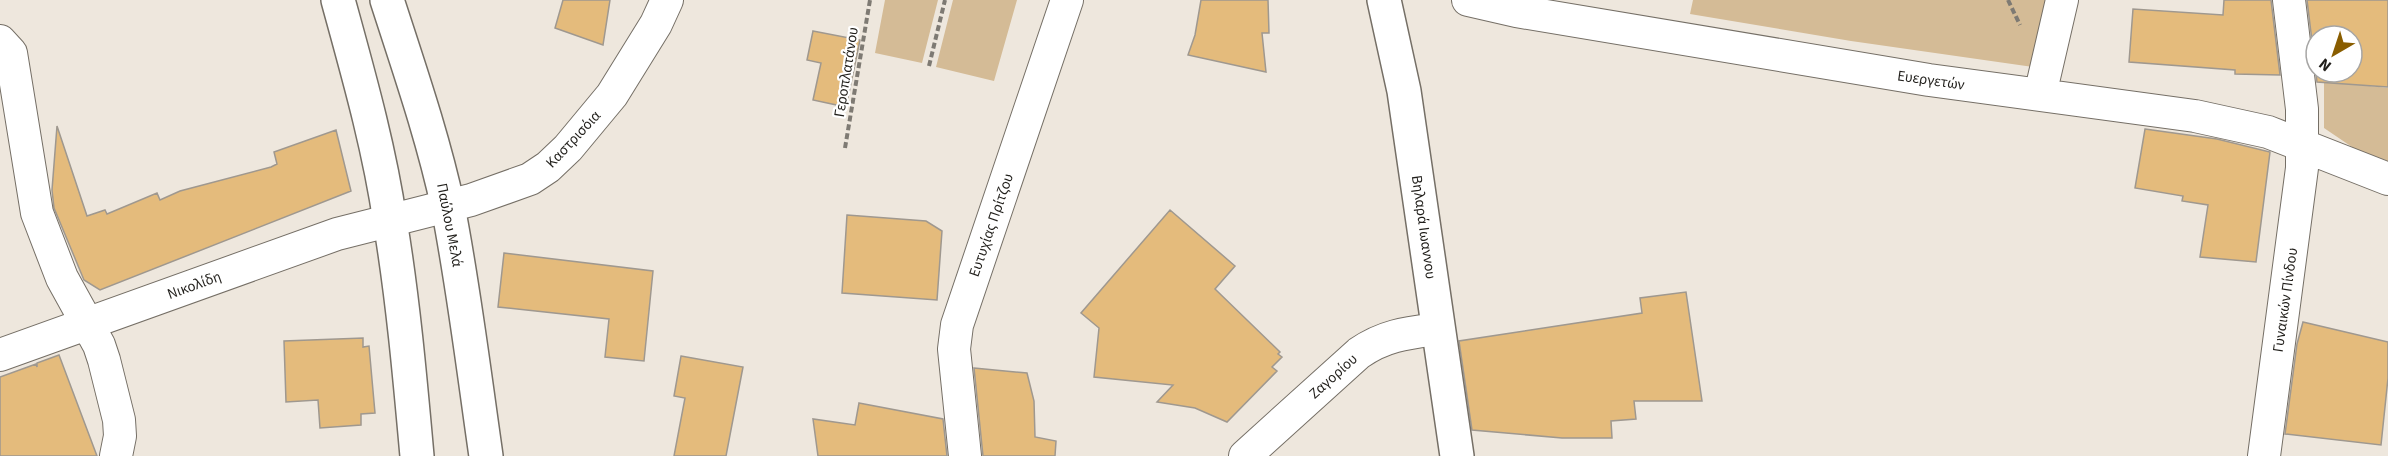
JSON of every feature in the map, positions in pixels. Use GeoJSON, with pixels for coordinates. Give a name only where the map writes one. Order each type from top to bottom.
{"type":"FeatureCollection","features":[{"type":"Feature","properties":{"kind":"main road"},"geometry":{"type":"LineString","coordinates":[[338,0],[367,111],[390,219],[404,324],[417,456]]}},
{"type":"Feature","properties":{"kind":"main road","name":"Παύλου Μελά"},"geometry":{"type":"LineString","coordinates":[[387,0],[426,126],[447,206],[464,300],[486,456]]}},
{"type":"Feature","properties":{"kind":"main road","name":"Βηλαρά Ιωαννου"},"geometry":{"type":"LineString","coordinates":[[1383,0],[1404,91],[1457,456]]}},
{"type":"Feature","properties":{"kind":"street","name":"Καστρισόια"},"geometry":{"type":"LineString","coordinates":[[390,219],[447,206],[514,186],[530,179],[555,161],[588,126],[612,95],[656,24],[667,0]]}},
{"type":"Feature","properties":{"kind":"street","name":"Ευτυχίας Πρίτζου"},"geometry":{"type":"LineString","coordinates":[[965,456],[954,349],[957,325],[1067,0]]}},
{"type":"Feature","properties":{"kind":"street","name":"Ευεργετών"},"geometry":{"type":"LineString","coordinates":[[1468,0],[1516,11],[1834,65],[2195,116],[2268,132],[2388,179]]}},
{"type":"Feature","properties":{"kind":"street"},"geometry":{"type":"LineString","coordinates":[[2040,95],[2062,0]]}},
{"type":"Feature","properties":{"kind":"street","name":"Γυναικών Πίνδου"},"geometry":{"type":"LineString","coordinates":[[2264,456],[2300,189],[2303,144],[2300,84],[2289,0]]}},
{"type":"Feature","properties":{"kind":"street"},"geometry":{"type":"LineString","coordinates":[[0,40],[11,53],[37,213],[62,278],[99,345],[119,420],[120,436],[116,456]]}},
{"type":"Feature","properties":{"kind":"street","name":"Νικολίδη"},"geometry":{"type":"LineString","coordinates":[[0,355],[337,234],[390,219]]}},
{"type":"Feature","properties":{"kind":"street","name":"Ζαγορίου"},"geometry":{"type":"LineString","coordinates":[[1245,456],[1370,345],[1382,338],[1438,329]]}},
{"type":"Feature","properties":{"kind":"path","name":"Γεροπλατάνου"},"geometry":{"type":"LineString","coordinates":[[845,148],[870,0]]}},
{"type":"Feature","properties":{"kind":"path"},"geometry":{"type":"LineString","coordinates":[[929,66],[945,0]]}},
{"type":"Feature","properties":{"kind":"shaded area"},"geometry":{"type":"Polygon","coordinates":[[[885,0],[938,0],[922,63],[875,53],[885,0]]]}},
{"type":"Feature","properties":{"kind":"shaded area"},"geometry":{"type":"Polygon","coordinates":[[[953,0],[1017,0],[994,81],[936,67],[953,0]]]}},
{"type":"Feature","properties":{"kind":"shaded area"},"geometry":{"type":"Polygon","coordinates":[[[1693,0],[2049,0],[2033,67],[1851,41],[1690,14],[1693,0]]]}},
{"type":"Feature","properties":{"kind":"shaded area"},"geometry":{"type":"Polygon","coordinates":[[[2324,84],[2388,88],[2388,161],[2355,149],[2324,128],[2324,84]]]}},
{"type":"Feature","properties":{"kind":"building"},"geometry":{"type":"Polygon","coordinates":[[[563,0],[610,0],[603,45],[555,28],[563,0]]]}},
{"type":"Feature","properties":{"kind":"building"},"geometry":{"type":"Polygon","coordinates":[[[1201,0],[1268,0],[1269,33],[1262,33],[1266,72],[1188,55],[1195,35],[1201,0]]]}},
{"type":"Feature","properties":{"kind":"building"},"geometry":{"type":"Polygon","coordinates":[[[2224,0],[2271,0],[2280,75],[2235,74],[2235,70],[2129,62],[2133,9],[2223,15],[2224,0]]]}},
{"type":"Feature","properties":{"kind":"building"},"geometry":{"type":"Polygon","coordinates":[[[2307,0],[2388,0],[2388,87],[2345,84],[2364,84],[2364,24],[2310,24],[2307,0]]]}},
{"type":"Feature","properties":{"kind":"building"},"geometry":{"type":"Polygon","coordinates":[[[813,31],[860,40],[846,107],[813,100],[821,63],[807,60],[813,31]]]}},
{"type":"Feature","properties":{"kind":"building"},"geometry":{"type":"Polygon","coordinates":[[[57,126],[87,216],[105,210],[107,214],[157,193],[160,200],[180,191],[271,167],[277,164],[274,152],[336,130],[351,191],[100,290],[84,280],[54,208],[52,190],[57,126]]]}},
{"type":"Feature","properties":{"kind":"building"},"geometry":{"type":"Polygon","coordinates":[[[2145,129],[2217,139],[2270,152],[2256,262],[2200,257],[2208,205],[2182,201],[2183,196],[2135,188],[2145,129]]]}},
{"type":"Feature","properties":{"kind":"building"},"geometry":{"type":"Polygon","coordinates":[[[1170,210],[1235,266],[1215,289],[1280,352],[1278,354],[1282,357],[1272,367],[1277,371],[1227,422],[1195,408],[1157,402],[1173,385],[1094,377],[1099,328],[1081,313],[1170,210]]]}},
{"type":"Feature","properties":{"kind":"building"},"geometry":{"type":"Polygon","coordinates":[[[847,215],[926,221],[942,231],[937,300],[842,293],[847,215]]]}},
{"type":"Feature","properties":{"kind":"building"},"geometry":{"type":"Polygon","coordinates":[[[504,253],[653,271],[644,361],[605,357],[609,319],[498,307],[504,253]]]}},
{"type":"Feature","properties":{"kind":"building"},"geometry":{"type":"Polygon","coordinates":[[[1686,292],[1702,401],[1634,401],[1636,419],[1611,421],[1612,438],[1562,438],[1472,430],[1459,341],[1642,313],[1640,298],[1686,292]]]}},
{"type":"Feature","properties":{"kind":"building"},"geometry":{"type":"Polygon","coordinates":[[[2303,322],[2388,342],[2388,378],[2381,445],[2285,434],[2297,344],[2303,322]]]}},
{"type":"Feature","properties":{"kind":"building"},"geometry":{"type":"Polygon","coordinates":[[[363,338],[363,347],[369,346],[375,413],[361,414],[361,425],[320,428],[318,400],[286,402],[284,341],[363,338]]]}},
{"type":"Feature","properties":{"kind":"building"},"geometry":{"type":"Polygon","coordinates":[[[59,355],[97,456],[0,456],[0,377],[36,364],[37,367],[37,363],[59,355]]]}},
{"type":"Feature","properties":{"kind":"building"},"geometry":{"type":"Polygon","coordinates":[[[681,356],[743,367],[726,456],[674,456],[685,398],[674,396],[681,356]]]}},
{"type":"Feature","properties":{"kind":"building"},"geometry":{"type":"Polygon","coordinates":[[[974,368],[1027,373],[1034,401],[1035,437],[1056,441],[1055,456],[983,456],[974,368]]]}},
{"type":"Feature","properties":{"kind":"building"},"geometry":{"type":"Polygon","coordinates":[[[859,403],[943,419],[947,456],[818,456],[813,419],[855,425],[859,403]]]}}]}
